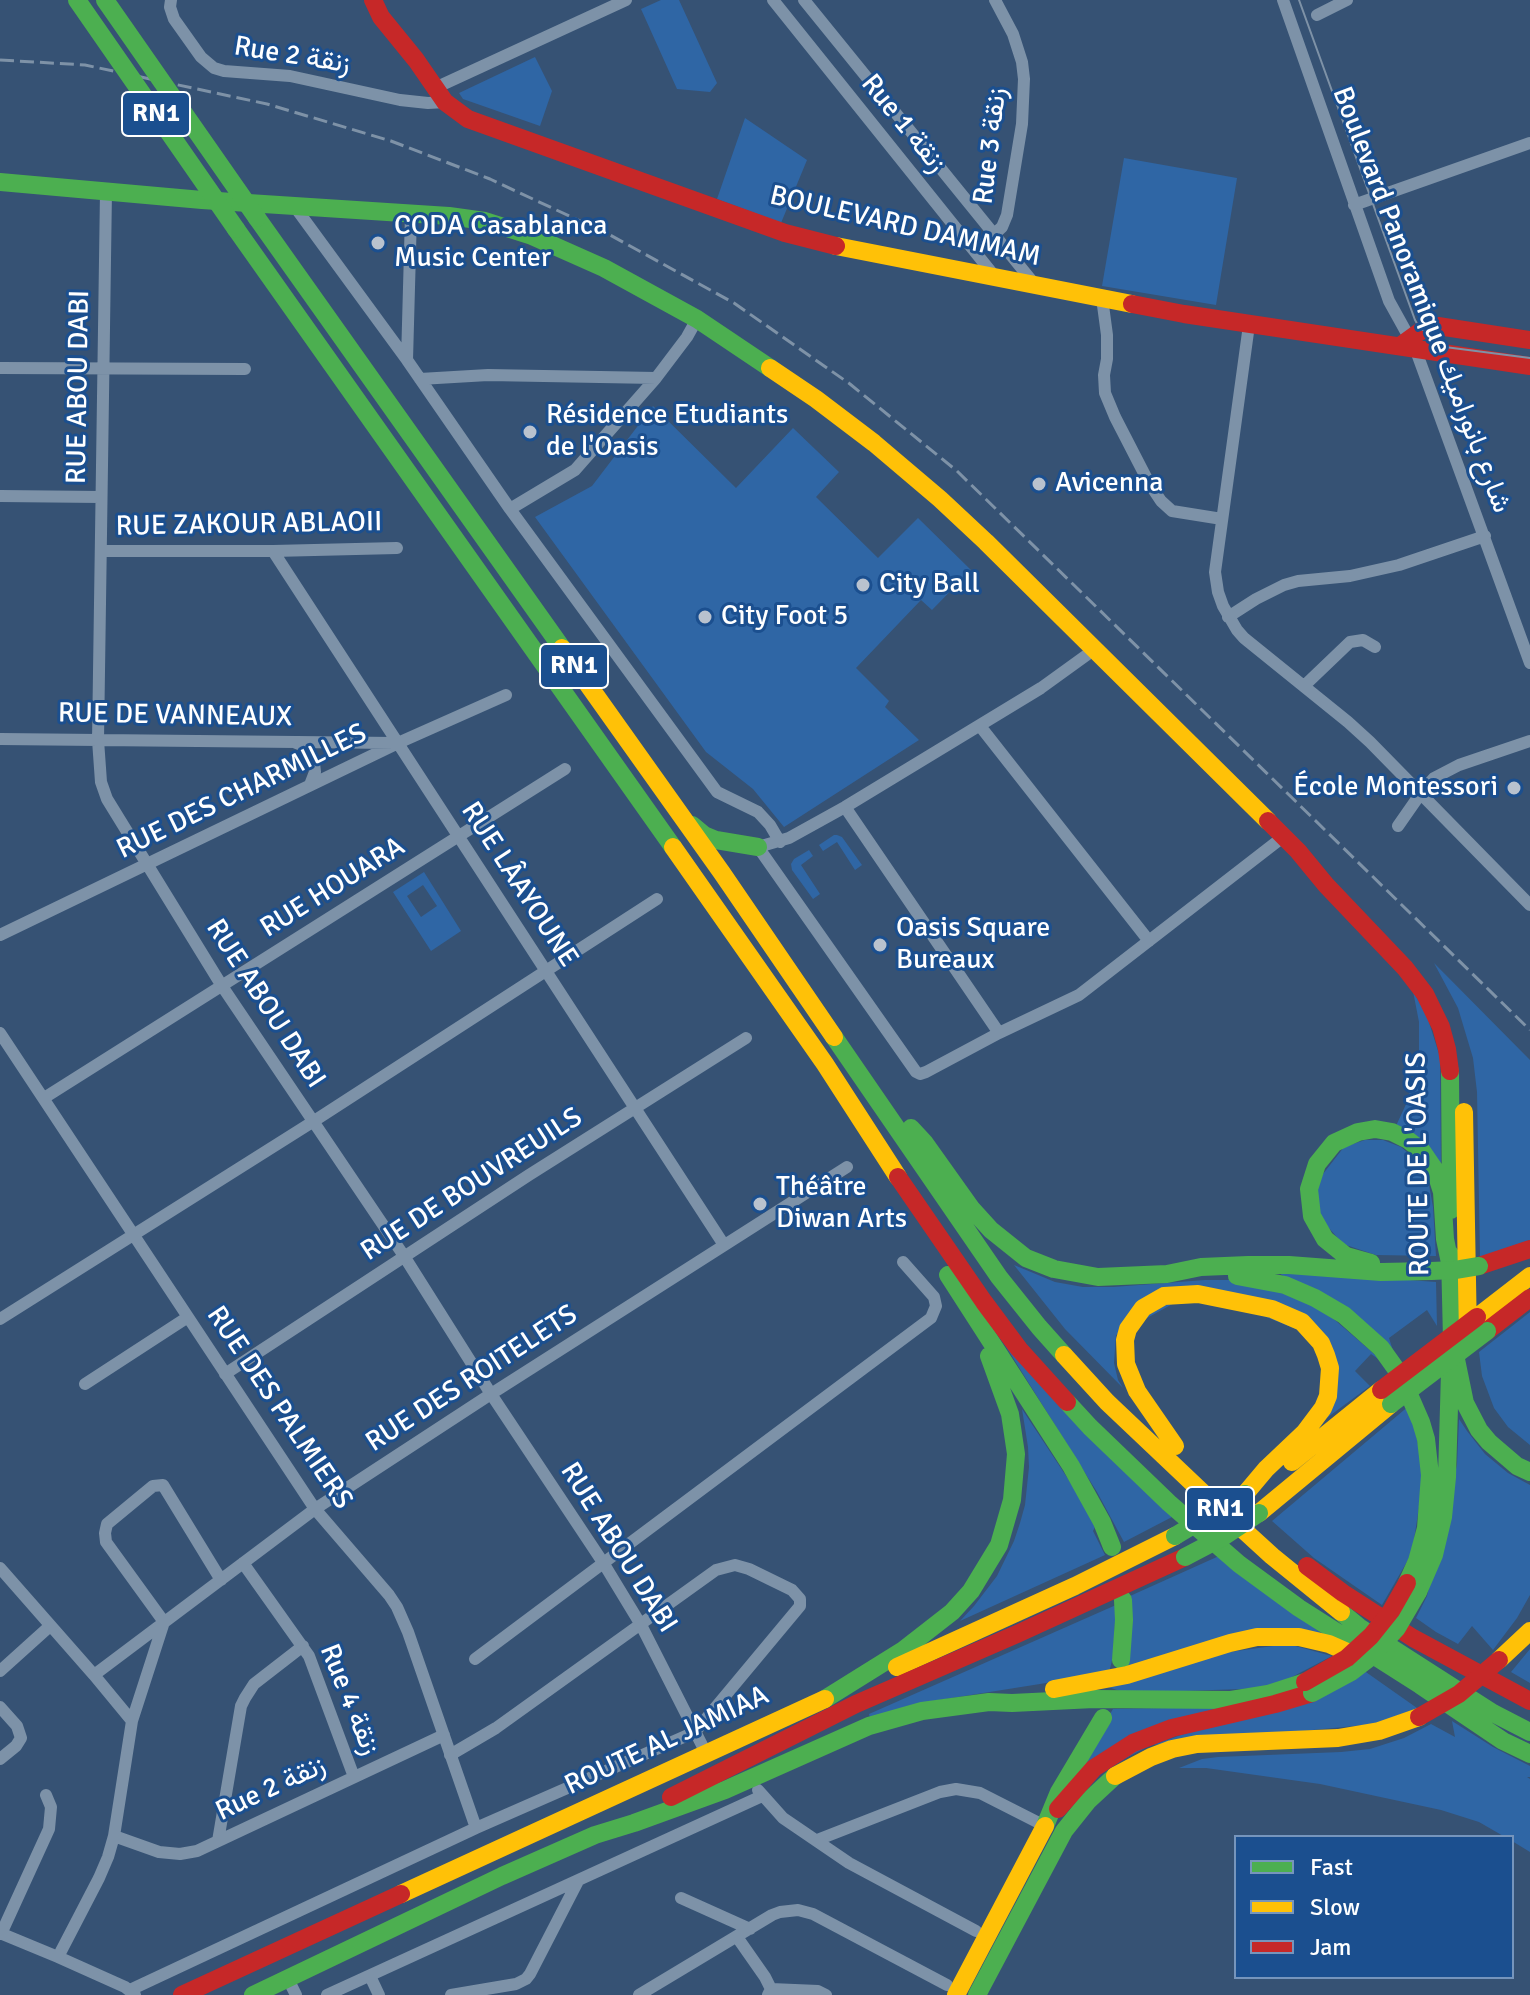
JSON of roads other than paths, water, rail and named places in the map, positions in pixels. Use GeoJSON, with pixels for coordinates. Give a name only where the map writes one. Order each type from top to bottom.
{"type":"FeatureCollection","features":[{"type":"Feature","properties":{"kind":"main road","name":"RN1"},"geometry":{"type":"LineString","coordinates":[[77,0],[825,1064],[873,1140],[1019,1349],[1090,1427],[1169,1503],[1239,1564],[1299,1608],[1530,1732]]}},
{"type":"Feature","properties":{"kind":"main road","name":"RN1"},"geometry":{"type":"LineString","coordinates":[[105,0],[722,873],[962,1225],[1039,1327],[1080,1375],[1261,1546],[1503,1741],[1530,1754]]}},
{"type":"Feature","properties":{"kind":"main road","name":"BOULEVARD DAMMAM"},"geometry":{"type":"LineString","coordinates":[[373,0],[381,17],[440,95],[468,119],[785,233],[997,279],[1249,325],[1408,344],[1530,366]]}},
{"type":"Feature","properties":{"kind":"main road"},"geometry":{"type":"LineString","coordinates":[[0,182],[485,221],[532,236],[604,268],[697,319],[816,399],[874,443],[986,542],[1298,851]]}},
{"type":"Feature","properties":{"kind":"main road","name":"BOULEVARD DAMMAM"},"geometry":{"type":"LineString","coordinates":[[1408,344],[1422,330],[1438,326],[1530,340]]}},
{"type":"Feature","properties":{"kind":"main road"},"geometry":{"type":"LineString","coordinates":[[682,817],[704,835],[716,840],[758,847]]}},
{"type":"Feature","properties":{"kind":"main road"},"geometry":{"type":"LineString","coordinates":[[722,873],[727,858],[758,847]]}},
{"type":"Feature","properties":{"kind":"main road","name":"ROUTE DE L'OASIS"},"geometry":{"type":"LineString","coordinates":[[1298,851],[1405,968],[1425,994],[1441,1027],[1450,1074],[1452,1340],[1465,1403],[1479,1430],[1501,1454],[1530,1472]]}},
{"type":"Feature","properties":{"kind":"main road","name":"ROUTE DE L'OASIS"},"geometry":{"type":"LineString","coordinates":[[1298,851],[1330,876],[1417,963],[1437,990],[1451,1019],[1461,1053],[1464,1082],[1466,1287],[1472,1377],[1481,1408],[1490,1424],[1512,1447],[1530,1458]]}},
{"type":"Feature","properties":{"kind":"main road"},"geometry":{"type":"LineString","coordinates":[[698,883],[751,975],[858,1133],[1071,1466],[1112,1547]]}},
{"type":"Feature","properties":{"kind":"main road"},"geometry":{"type":"LineString","coordinates":[[889,1116],[918,1135],[980,1219],[1026,1258],[1083,1276],[1167,1274],[1237,1276],[1269,1281],[1315,1298],[1344,1315],[1369,1336],[1401,1376],[1426,1439],[1430,1493],[1413,1587]]}},
{"type":"Feature","properties":{"kind":"main road"},"geometry":{"type":"LineString","coordinates":[[889,1116],[917,1148],[999,1262],[1052,1328],[1101,1381],[1310,1569],[1378,1617],[1449,1659],[1530,1701]]}},
{"type":"Feature","properties":{"kind":"main road"},"geometry":{"type":"LineString","coordinates":[[1411,1272],[1346,1256],[1331,1246],[1316,1224],[1309,1198],[1313,1172],[1328,1149],[1349,1134],[1375,1129],[1392,1132],[1415,1145],[1429,1160],[1440,1181],[1450,1263]]}},
{"type":"Feature","properties":{"kind":"main road"},"geometry":{"type":"LineString","coordinates":[[1167,1274],[1201,1267],[1248,1265],[1431,1271],[1479,1266],[1530,1249]]}},
{"type":"Feature","properties":{"kind":"main road"},"geometry":{"type":"LineString","coordinates":[[1245,1494],[1386,1397],[1482,1324],[1530,1276]]}},
{"type":"Feature","properties":{"kind":"main road"},"geometry":{"type":"LineString","coordinates":[[1175,1446],[1137,1391],[1126,1364],[1128,1329],[1143,1308],[1164,1296],[1198,1294],[1272,1309],[1302,1322],[1321,1343],[1326,1355],[1330,1368],[1328,1396],[1305,1432],[1245,1494]]}},
{"type":"Feature","properties":{"kind":"main road"},"geometry":{"type":"LineString","coordinates":[[1482,1324],[1530,1298]]}},
{"type":"Feature","properties":{"kind":"main road"},"geometry":{"type":"LineString","coordinates":[[825,1699],[902,1651],[952,1612],[971,1591],[999,1545],[1015,1481],[1014,1432],[1002,1388],[964,1300]]}},
{"type":"Feature","properties":{"kind":"main road"},"geometry":{"type":"LineString","coordinates":[[1045,1826],[1094,1768],[1133,1743],[1172,1728],[1275,1704],[1309,1688],[1371,1636],[1413,1587],[1434,1555],[1443,1517],[1452,1340]]}},
{"type":"Feature","properties":{"kind":"main road","name":"ROUTE AL JAMIAA"},"geometry":{"type":"LineString","coordinates":[[253,1995],[292,1987],[502,1876],[595,1835],[856,1704],[1017,1634],[1223,1537],[1259,1513],[1386,1397]]}},
{"type":"Feature","properties":{"kind":"main road","name":"ROUTE AL JAMIAA"},"geometry":{"type":"LineString","coordinates":[[182,1995],[1075,1586],[1175,1536],[1245,1494]]}},
{"type":"Feature","properties":{"kind":"main road"},"geometry":{"type":"LineString","coordinates":[[1121,1660],[1123,1600]]}},
{"type":"Feature","properties":{"kind":"main road"},"geometry":{"type":"LineString","coordinates":[[1504,1654],[1530,1614]]}},
{"type":"Feature","properties":{"kind":"main road"},"geometry":{"type":"LineString","coordinates":[[977,1995],[1064,1831],[1088,1801],[1115,1776],[1151,1757],[1197,1744],[1338,1738],[1379,1731],[1419,1717],[1459,1694],[1530,1631]]}},
{"type":"Feature","properties":{"kind":"main road"},"geometry":{"type":"LineString","coordinates":[[989,1702],[1127,1675],[1230,1643],[1270,1636],[1299,1637],[1329,1644],[1381,1670],[1421,1676]]}},
{"type":"Feature","properties":{"kind":"main road"},"geometry":{"type":"LineString","coordinates":[[1449,1659],[1530,1690]]}},
{"type":"Feature","properties":{"kind":"main road"},"geometry":{"type":"LineString","coordinates":[[595,1835],[751,1779],[869,1726],[936,1708],[989,1702],[1094,1699],[1231,1700],[1309,1688]]}},
{"type":"Feature","properties":{"kind":"main road"},"geometry":{"type":"LineString","coordinates":[[952,1990],[1045,1826],[1059,1792],[1103,1718]]}},
{"type":"Feature","properties":{"kind":"street","name":"Rue 2 زنقة"},"geometry":{"type":"LineString","coordinates":[[171,0],[174,19],[201,57],[214,68],[290,76],[400,100],[428,103],[626,0]]}},
{"type":"Feature","properties":{"kind":"street","name":"Rue 1 زنقة"},"geometry":{"type":"LineString","coordinates":[[773,0],[997,279]]}},
{"type":"Feature","properties":{"kind":"street","name":"Rue 1 زنقة"},"geometry":{"type":"LineString","coordinates":[[804,0],[995,235]]}},
{"type":"Feature","properties":{"kind":"street","name":"Rue 3 زنقة"},"geometry":{"type":"LineString","coordinates":[[995,0],[1019,49],[1024,79],[1022,124],[1007,215],[995,235],[1036,286]]}},
{"type":"Feature","properties":{"kind":"street","name":"Boulevard Panoramique شارع بانوراميك"},"geometry":{"type":"LineString","coordinates":[[1283,0],[1389,301],[1485,536],[1530,663]]}},
{"type":"Feature","properties":{"kind":"street"},"geometry":{"type":"LineString","coordinates":[[1317,15],[1347,0]]}},
{"type":"Feature","properties":{"kind":"street"},"geometry":{"type":"LineString","coordinates":[[1354,205],[1530,143]]}},
{"type":"Feature","properties":{"kind":"street","name":"RUE ABOU DABI"},"geometry":{"type":"LineString","coordinates":[[106,191],[98,740],[101,782],[107,799],[222,986],[404,1256],[604,1564],[641,1625],[706,1753]]}},
{"type":"Feature","properties":{"kind":"street"},"geometry":{"type":"LineString","coordinates":[[295,207],[717,792],[758,812],[780,842]]}},
{"type":"Feature","properties":{"kind":"street"},"geometry":{"type":"LineString","coordinates":[[407,360],[411,215]]}},
{"type":"Feature","properties":{"kind":"street"},"geometry":{"type":"LineString","coordinates":[[975,252],[995,235]]}},
{"type":"Feature","properties":{"kind":"street"},"geometry":{"type":"LineString","coordinates":[[1102,298],[1107,335],[1105,393],[1149,483],[1172,511],[1222,519]]}},
{"type":"Feature","properties":{"kind":"street"},"geometry":{"type":"LineString","coordinates":[[510,509],[575,470],[656,378],[697,319]]}},
{"type":"Feature","properties":{"kind":"street"},"geometry":{"type":"LineString","coordinates":[[1249,325],[1215,572],[1218,592],[1228,617],[1244,638],[1359,732],[1530,905]]}},
{"type":"Feature","properties":{"kind":"street"},"geometry":{"type":"LineString","coordinates":[[0,368],[245,369]]}},
{"type":"Feature","properties":{"kind":"street"},"geometry":{"type":"LineString","coordinates":[[420,379],[488,375],[656,378]]}},
{"type":"Feature","properties":{"kind":"street"},"geometry":{"type":"LineString","coordinates":[[0,496],[101,497]]}},
{"type":"Feature","properties":{"kind":"street"},"geometry":{"type":"LineString","coordinates":[[1228,617],[1284,585],[1350,576],[1399,565],[1485,536]]}},
{"type":"Feature","properties":{"kind":"street","name":"RUE ZAKOUR ABLAOII"},"geometry":{"type":"LineString","coordinates":[[102,551],[397,548]]}},
{"type":"Feature","properties":{"kind":"street","name":"RUE LÂAYOUNE"},"geometry":{"type":"LineString","coordinates":[[273,551],[724,1245]]}},
{"type":"Feature","properties":{"kind":"street"},"geometry":{"type":"LineString","coordinates":[[1304,686],[1350,642],[1363,640],[1375,647]]}},
{"type":"Feature","properties":{"kind":"street"},"geometry":{"type":"LineString","coordinates":[[1095,649],[1041,688],[845,807],[780,842],[758,847],[916,1072],[926,1072],[1079,995],[1283,837]]}},
{"type":"Feature","properties":{"kind":"street","name":"RUE DES CHARMILLES"},"geometry":{"type":"LineString","coordinates":[[0,935],[398,743],[506,695]]}},
{"type":"Feature","properties":{"kind":"street"},"geometry":{"type":"LineString","coordinates":[[980,726],[1149,941]]}},
{"type":"Feature","properties":{"kind":"street","name":"RUE DE VANNEAUX"},"geometry":{"type":"LineString","coordinates":[[0,739],[398,743]]}},
{"type":"Feature","properties":{"kind":"street"},"geometry":{"type":"LineString","coordinates":[[1398,826],[1434,778],[1459,765],[1530,741]]}},
{"type":"Feature","properties":{"kind":"street"},"geometry":{"type":"LineString","coordinates":[[293,742],[304,746],[314,763],[315,772],[310,785]]}},
{"type":"Feature","properties":{"kind":"street","name":"RUE HOUARA"},"geometry":{"type":"LineString","coordinates":[[44,1098],[565,769]]}},
{"type":"Feature","properties":{"kind":"street"},"geometry":{"type":"LineString","coordinates":[[845,807],[999,1033]]}},
{"type":"Feature","properties":{"kind":"street"},"geometry":{"type":"LineString","coordinates":[[0,1319],[657,899]]}},
{"type":"Feature","properties":{"kind":"street","name":"RUE DES PALMIERS"},"geometry":{"type":"LineString","coordinates":[[0,1033],[315,1509],[397,1607],[476,1828]]}},
{"type":"Feature","properties":{"kind":"street","name":"RUE DE BOUVREUILS"},"geometry":{"type":"LineString","coordinates":[[225,1374],[746,1038]]}},
{"type":"Feature","properties":{"kind":"street","name":"RUE DES ROITELETS"},"geometry":{"type":"LineString","coordinates":[[94,1675],[315,1509],[847,1167]]}},
{"type":"Feature","properties":{"kind":"street"},"geometry":{"type":"LineString","coordinates":[[475,1659],[931,1318],[936,1306],[934,1297],[903,1262]]}},
{"type":"Feature","properties":{"kind":"street"},"geometry":{"type":"LineString","coordinates":[[85,1384],[188,1317]]}},
{"type":"Feature","properties":{"kind":"street"},"geometry":{"type":"LineString","coordinates":[[58,1957],[108,1857],[132,1721],[164,1622],[111,1550],[105,1528],[119,1512],[153,1486],[163,1485],[221,1580]]}},
{"type":"Feature","properties":{"kind":"street","name":"Rue 4 زنقة"},"geometry":{"type":"LineString","coordinates":[[243,1563],[314,1665],[354,1777]]}},
{"type":"Feature","properties":{"kind":"street"},"geometry":{"type":"LineString","coordinates":[[46,1795],[51,1807],[49,1829],[1,1934],[58,1957],[132,1993],[476,1828],[695,1732],[800,1606],[800,1599],[792,1590],[749,1569],[735,1565],[716,1570],[496,1728],[450,1755]]}},
{"type":"Feature","properties":{"kind":"street"},"geometry":{"type":"LineString","coordinates":[[0,1568],[132,1721]]}},
{"type":"Feature","properties":{"kind":"street"},"geometry":{"type":"LineString","coordinates":[[0,1671],[50,1626]]}},
{"type":"Feature","properties":{"kind":"street"},"geometry":{"type":"LineString","coordinates":[[218,1841],[241,1706],[254,1684],[303,1646]]}},
{"type":"Feature","properties":{"kind":"street"},"geometry":{"type":"LineString","coordinates":[[0,1707],[17,1726],[21,1738],[0,1759]]}},
{"type":"Feature","properties":{"kind":"street","name":"Rue 2 زنقة"},"geometry":{"type":"LineString","coordinates":[[114,1836],[159,1852],[180,1854],[197,1851],[444,1735]]}},
{"type":"Feature","properties":{"kind":"street"},"geometry":{"type":"LineString","coordinates":[[751,1779],[783,1818],[849,1863],[976,1931]]}},
{"type":"Feature","properties":{"kind":"street"},"geometry":{"type":"LineString","coordinates":[[817,1840],[940,1792],[956,1789],[980,1793],[1045,1826]]}},
{"type":"Feature","properties":{"kind":"street"},"geometry":{"type":"LineString","coordinates":[[327,1995],[762,1796]]}},
{"type":"Feature","properties":{"kind":"street"},"geometry":{"type":"LineString","coordinates":[[451,1995],[516,1984],[526,1979],[578,1880]]}},
{"type":"Feature","properties":{"kind":"street"},"geometry":{"type":"LineString","coordinates":[[681,1898],[750,1929]]}},
{"type":"Feature","properties":{"kind":"street"},"geometry":{"type":"LineString","coordinates":[[639,1995],[780,1912],[798,1910],[806,1911],[952,1990]]}},
{"type":"Feature","properties":{"kind":"street"},"geometry":{"type":"LineString","coordinates":[[737,1937],[760,1969],[770,1992],[818,1991],[826,1995]]}},
{"type":"Feature","properties":{"kind":"street"},"geometry":{"type":"LineString","coordinates":[[370,1976],[379,1995]]}},
{"type":"Feature","properties":{"kind":"tram line"},"geometry":{"type":"LineString","coordinates":[[1299,0],[1419,327],[1445,347],[1530,358]]}},
{"type":"Feature","properties":{"kind":"railway"},"geometry":{"type":"LineString","coordinates":[[0,60],[85,65],[267,104],[391,141],[490,179],[610,235],[734,303],[850,384],[957,471],[1530,1030]]}},
{"type":"Feature","properties":{"kind":"place","name":"CODA Casablanca Music Center"},"geometry":{"type":"Point","coordinates":[378,243]}},
{"type":"Feature","properties":{"kind":"place","name":"Résidence Etudiants de l'Oasis"},"geometry":{"type":"Point","coordinates":[530,432]}},
{"type":"Feature","properties":{"kind":"place","name":"Avicenna"},"geometry":{"type":"Point","coordinates":[1039,484]}},
{"type":"Feature","properties":{"kind":"place","name":"City Ball"},"geometry":{"type":"Point","coordinates":[863,585]}},
{"type":"Feature","properties":{"kind":"place","name":"City Foot 5"},"geometry":{"type":"Point","coordinates":[705,617]}},
{"type":"Feature","properties":{"kind":"place","name":"École Montessori"},"geometry":{"type":"Point","coordinates":[1514,788]}},
{"type":"Feature","properties":{"kind":"place","name":"Oasis Square Bureaux"},"geometry":{"type":"Point","coordinates":[880,945]}},
{"type":"Feature","properties":{"kind":"place","name":"Théâtre Diwan Arts"},"geometry":{"type":"Point","coordinates":[760,1204]}}]}
